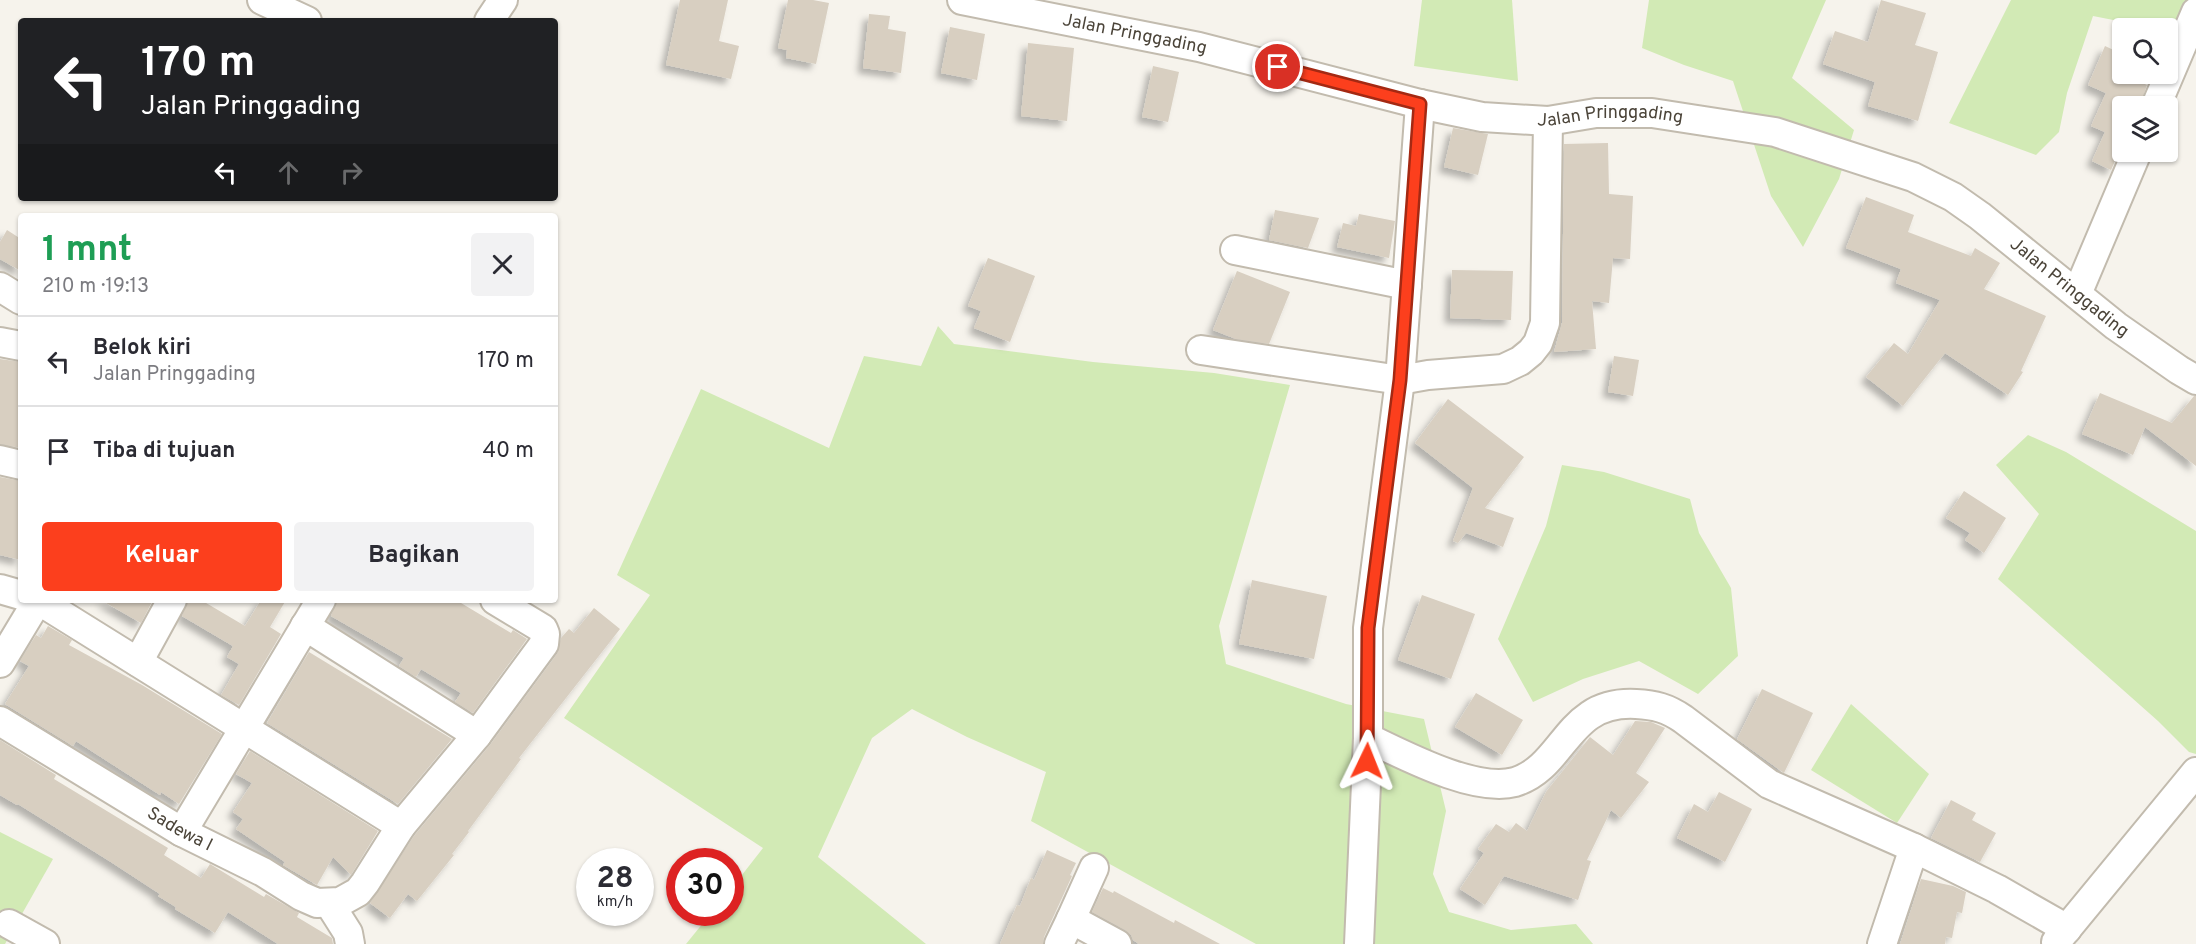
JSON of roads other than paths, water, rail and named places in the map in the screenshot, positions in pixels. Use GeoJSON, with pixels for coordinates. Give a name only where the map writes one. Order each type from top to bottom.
{"type":"FeatureCollection","features":[{"type":"Feature","properties":{"kind":"street"},"geometry":{"type":"LineString","coordinates":[[262,0],[301,18]]}},
{"type":"Feature","properties":{"kind":"street"},"geometry":{"type":"LineString","coordinates":[[491,18],[503,0]]}},
{"type":"Feature","properties":{"kind":"street","name":"Jalan Pringgading"},"geometry":{"type":"LineString","coordinates":[[962,0],[1199,47],[1420,104],[1482,117],[1548,121],[1596,113],[1652,113],[1776,132],[1848,154],[1913,177],[1953,197],[1980,216],[2116,326],[2196,380]]}},
{"type":"Feature","properties":{"kind":"street"},"geometry":{"type":"LineString","coordinates":[[2160,96],[2196,12]]}},
{"type":"Feature","properties":{"kind":"street"},"geometry":{"type":"LineString","coordinates":[[1359,944],[1368,738],[1368,628],[1400,380],[1420,104]]}},
{"type":"Feature","properties":{"kind":"street"},"geometry":{"type":"LineString","coordinates":[[1201,350],[1400,380],[1428,375],[1503,369],[1531,352],[1538,343],[1545,323],[1548,121]]}},
{"type":"Feature","properties":{"kind":"street"},"geometry":{"type":"LineString","coordinates":[[2077,294],[2133,162]]}},
{"type":"Feature","properties":{"kind":"street"},"geometry":{"type":"LineString","coordinates":[[1235,250],[1407,285]]}},
{"type":"Feature","properties":{"kind":"street"},"geometry":{"type":"LineString","coordinates":[[0,287],[18,298]]}},
{"type":"Feature","properties":{"kind":"street"},"geometry":{"type":"LineString","coordinates":[[0,342],[18,345]]}},
{"type":"Feature","properties":{"kind":"street"},"geometry":{"type":"LineString","coordinates":[[0,460],[18,464]]}},
{"type":"Feature","properties":{"kind":"street"},"geometry":{"type":"LineString","coordinates":[[0,589],[18,594]]}},
{"type":"Feature","properties":{"kind":"street"},"geometry":{"type":"LineString","coordinates":[[0,663],[36,603]]}},
{"type":"Feature","properties":{"kind":"street"},"geometry":{"type":"LineString","coordinates":[[43,603],[401,826]]}},
{"type":"Feature","properties":{"kind":"street"},"geometry":{"type":"LineString","coordinates":[[138,662],[170,603]]}},
{"type":"Feature","properties":{"kind":"street"},"geometry":{"type":"LineString","coordinates":[[182,832],[319,603]]}},
{"type":"Feature","properties":{"kind":"street"},"geometry":{"type":"LineString","coordinates":[[350,944],[348,933],[329,903],[349,898],[365,884],[401,826],[477,735],[540,650],[545,639],[543,629],[500,603]]}},
{"type":"Feature","properties":{"kind":"street"},"geometry":{"type":"LineString","coordinates":[[305,626],[477,735]]}},
{"type":"Feature","properties":{"kind":"street"},"geometry":{"type":"LineString","coordinates":[[1368,738],[1458,777],[1489,783],[1514,782],[1537,771],[1580,722],[1600,709],[1625,703],[1657,705],[1676,715],[1769,784],[1914,848],[1997,889],[2061,936],[2196,772]]}},
{"type":"Feature","properties":{"kind":"street","name":"Sadewa I"},"geometry":{"type":"LineString","coordinates":[[0,721],[182,832],[263,872],[301,896],[317,903],[329,903]]}},
{"type":"Feature","properties":{"kind":"street"},"geometry":{"type":"LineString","coordinates":[[1881,944],[1914,848]]}},
{"type":"Feature","properties":{"kind":"street"},"geometry":{"type":"LineString","coordinates":[[1059,944],[1094,868]]}},
{"type":"Feature","properties":{"kind":"street"},"geometry":{"type":"LineString","coordinates":[[1071,919],[1117,944]]}},
{"type":"Feature","properties":{"kind":"street"},"geometry":{"type":"LineString","coordinates":[[9,924],[45,944]]}}]}
